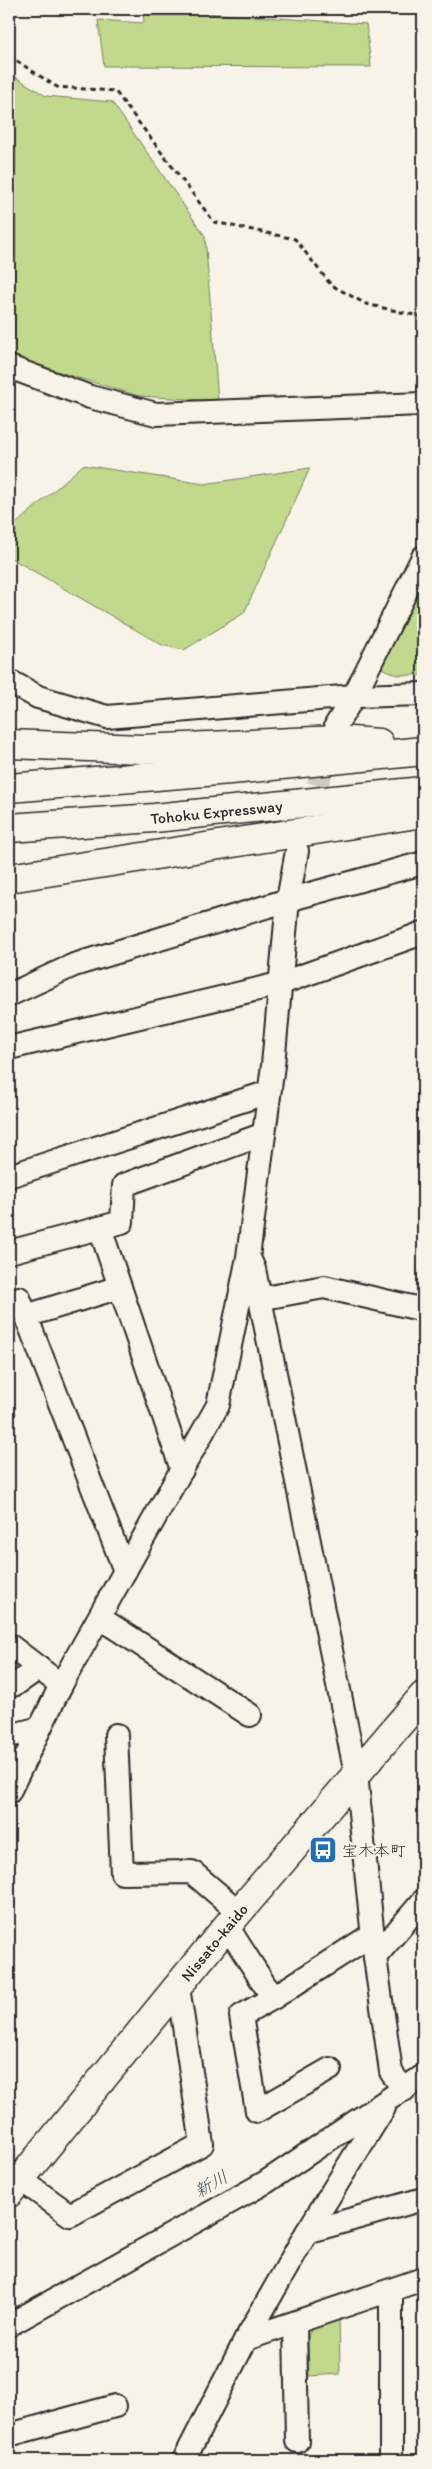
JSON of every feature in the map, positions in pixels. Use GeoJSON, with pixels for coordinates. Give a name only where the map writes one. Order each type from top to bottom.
{"type":"FeatureCollection","features":[{"type":"Feature","properties":{"kind":"main road"},"geometry":{"type":"LineString","coordinates":[[9,744],[142,748],[337,740],[423,745]]}},
{"type":"Feature","properties":{"kind":"main road"},"geometry":{"type":"LineString","coordinates":[[9,788],[175,775],[423,751]]}},
{"type":"Feature","properties":{"kind":"main road","name":"Tohoku Expressway"},"geometry":{"type":"LineString","coordinates":[[9,828],[154,818],[423,791]]}},
{"type":"Feature","properties":{"kind":"main road"},"geometry":{"type":"LineString","coordinates":[[9,878],[423,813]]}},
{"type":"Feature","properties":{"kind":"main road","name":"Nissato-kaido"},"geometry":{"type":"LineString","coordinates":[[14,2186],[233,1919],[356,1774],[421,1703]]}},
{"type":"Feature","properties":{"kind":"street"},"geometry":{"type":"LineString","coordinates":[[9,367],[90,397],[156,414],[423,404]]}},
{"type":"Feature","properties":{"kind":"street"},"geometry":{"type":"LineString","coordinates":[[336,725],[354,696],[423,557]]}},
{"type":"Feature","properties":{"kind":"street"},"geometry":{"type":"LineString","coordinates":[[9,681],[38,697],[108,717],[354,696],[423,694]]}},
{"type":"Feature","properties":{"kind":"street"},"geometry":{"type":"LineString","coordinates":[[9,1792],[61,1685],[218,1405],[248,1256],[269,1092],[288,900],[297,851]]}},
{"type":"Feature","properties":{"kind":"street"},"geometry":{"type":"LineString","coordinates":[[9,995],[74,965],[288,900],[423,863]]}},
{"type":"Feature","properties":{"kind":"street"},"geometry":{"type":"LineString","coordinates":[[9,1048],[279,984],[423,934]]}},
{"type":"Feature","properties":{"kind":"street"},"geometry":{"type":"LineString","coordinates":[[9,1176],[269,1092]]}},
{"type":"Feature","properties":{"kind":"street"},"geometry":{"type":"LineString","coordinates":[[9,1252],[122,1222],[124,1185],[264,1134]]}},
{"type":"Feature","properties":{"kind":"street"},"geometry":{"type":"LineString","coordinates":[[100,1228],[182,1470]]}},
{"type":"Feature","properties":{"kind":"street"},"geometry":{"type":"LineString","coordinates":[[184,2460],[246,2339],[307,2232],[394,2088],[375,1957],[356,1774],[259,1299],[248,1256]]}},
{"type":"Feature","properties":{"kind":"street"},"geometry":{"type":"LineString","coordinates":[[26,1316],[120,1287]]}},
{"type":"Feature","properties":{"kind":"street"},"geometry":{"type":"LineString","coordinates":[[259,1299],[324,1287],[420,1309]]}},
{"type":"Feature","properties":{"kind":"street"},"geometry":{"type":"LineString","coordinates":[[9,1300],[20,1298],[125,1571]]}},
{"type":"Feature","properties":{"kind":"street"},"geometry":{"type":"LineString","coordinates":[[100,1618],[250,1715]]}},
{"type":"Feature","properties":{"kind":"street"},"geometry":{"type":"LineString","coordinates":[[9,1645],[61,1685]]}},
{"type":"Feature","properties":{"kind":"street"},"geometry":{"type":"LineString","coordinates":[[9,1686],[16,1684],[39,1668]]}},
{"type":"Feature","properties":{"kind":"street"},"geometry":{"type":"LineString","coordinates":[[9,1736],[40,1728]]}},
{"type":"Feature","properties":{"kind":"street"},"geometry":{"type":"LineString","coordinates":[[116,1735],[122,1873],[192,1872],[233,1919],[273,1998]]}},
{"type":"Feature","properties":{"kind":"street"},"geometry":{"type":"LineString","coordinates":[[375,1957],[423,1901]]}},
{"type":"Feature","properties":{"kind":"street"},"geometry":{"type":"LineString","coordinates":[[330,2069],[257,2112],[241,2016],[273,1998],[373,1934]]}},
{"type":"Feature","properties":{"kind":"street"},"geometry":{"type":"LineString","coordinates":[[14,2186],[70,2215],[202,2144],[178,1987]]}},
{"type":"Feature","properties":{"kind":"street"},"geometry":{"type":"LineString","coordinates":[[9,2325],[266,2182],[394,2088],[423,2076]]}},
{"type":"Feature","properties":{"kind":"street"},"geometry":{"type":"LineString","coordinates":[[307,2232],[423,2199]]}},
{"type":"Feature","properties":{"kind":"street"},"geometry":{"type":"LineString","coordinates":[[246,2339],[423,2279]]}},
{"type":"Feature","properties":{"kind":"street"},"geometry":{"type":"LineString","coordinates":[[391,2290],[391,2460]]}},
{"type":"Feature","properties":{"kind":"street"},"geometry":{"type":"LineString","coordinates":[[295,2323],[297,2441]]}},
{"type":"Feature","properties":{"kind":"street"},"geometry":{"type":"LineString","coordinates":[[9,2435],[115,2406]]}},
{"type":"Feature","properties":{"kind":"path"},"geometry":{"type":"LineString","coordinates":[[9,56],[57,87],[115,91],[214,222],[294,239],[331,286],[366,304],[423,317]]}},
{"type":"Feature","properties":{"kind":"green space"},"geometry":{"type":"Polygon","coordinates":[[[143,9],[205,9],[205,13],[366,24],[371,67],[104,66],[98,20],[144,23],[143,9]]]}},
{"type":"Feature","properties":{"kind":"green space"},"geometry":{"type":"Polygon","coordinates":[[[9,73],[46,96],[112,102],[205,236],[218,401],[139,396],[42,367],[9,353],[9,73]]]}},
{"type":"Feature","properties":{"kind":"green space"},"geometry":{"type":"Polygon","coordinates":[[[83,465],[204,484],[310,468],[244,613],[184,650],[162,645],[9,557],[9,530],[83,465]]]}},
{"type":"Feature","properties":{"kind":"green space"},"geometry":{"type":"Polygon","coordinates":[[[423,572],[423,675],[397,675],[379,667],[423,572]]]}},
{"type":"Feature","properties":{"kind":"green space"},"geometry":{"type":"Polygon","coordinates":[[[339,2317],[340,2374],[309,2376],[308,2336],[314,2324],[339,2317]]]}},
{"type":"Feature","properties":{"kind":"tunnel"},"geometry":{"type":"LineString","coordinates":[[308,817],[329,747]]}},
{"type":"Feature","properties":{"kind":"place","name":"宝木本町"},"geometry":{"type":"Point","coordinates":[323,1850]}},
{"type":"Feature","properties":{"kind":"water label","name":"新川"},"geometry":{"type":"Point","coordinates":[211,2184]}}]}
